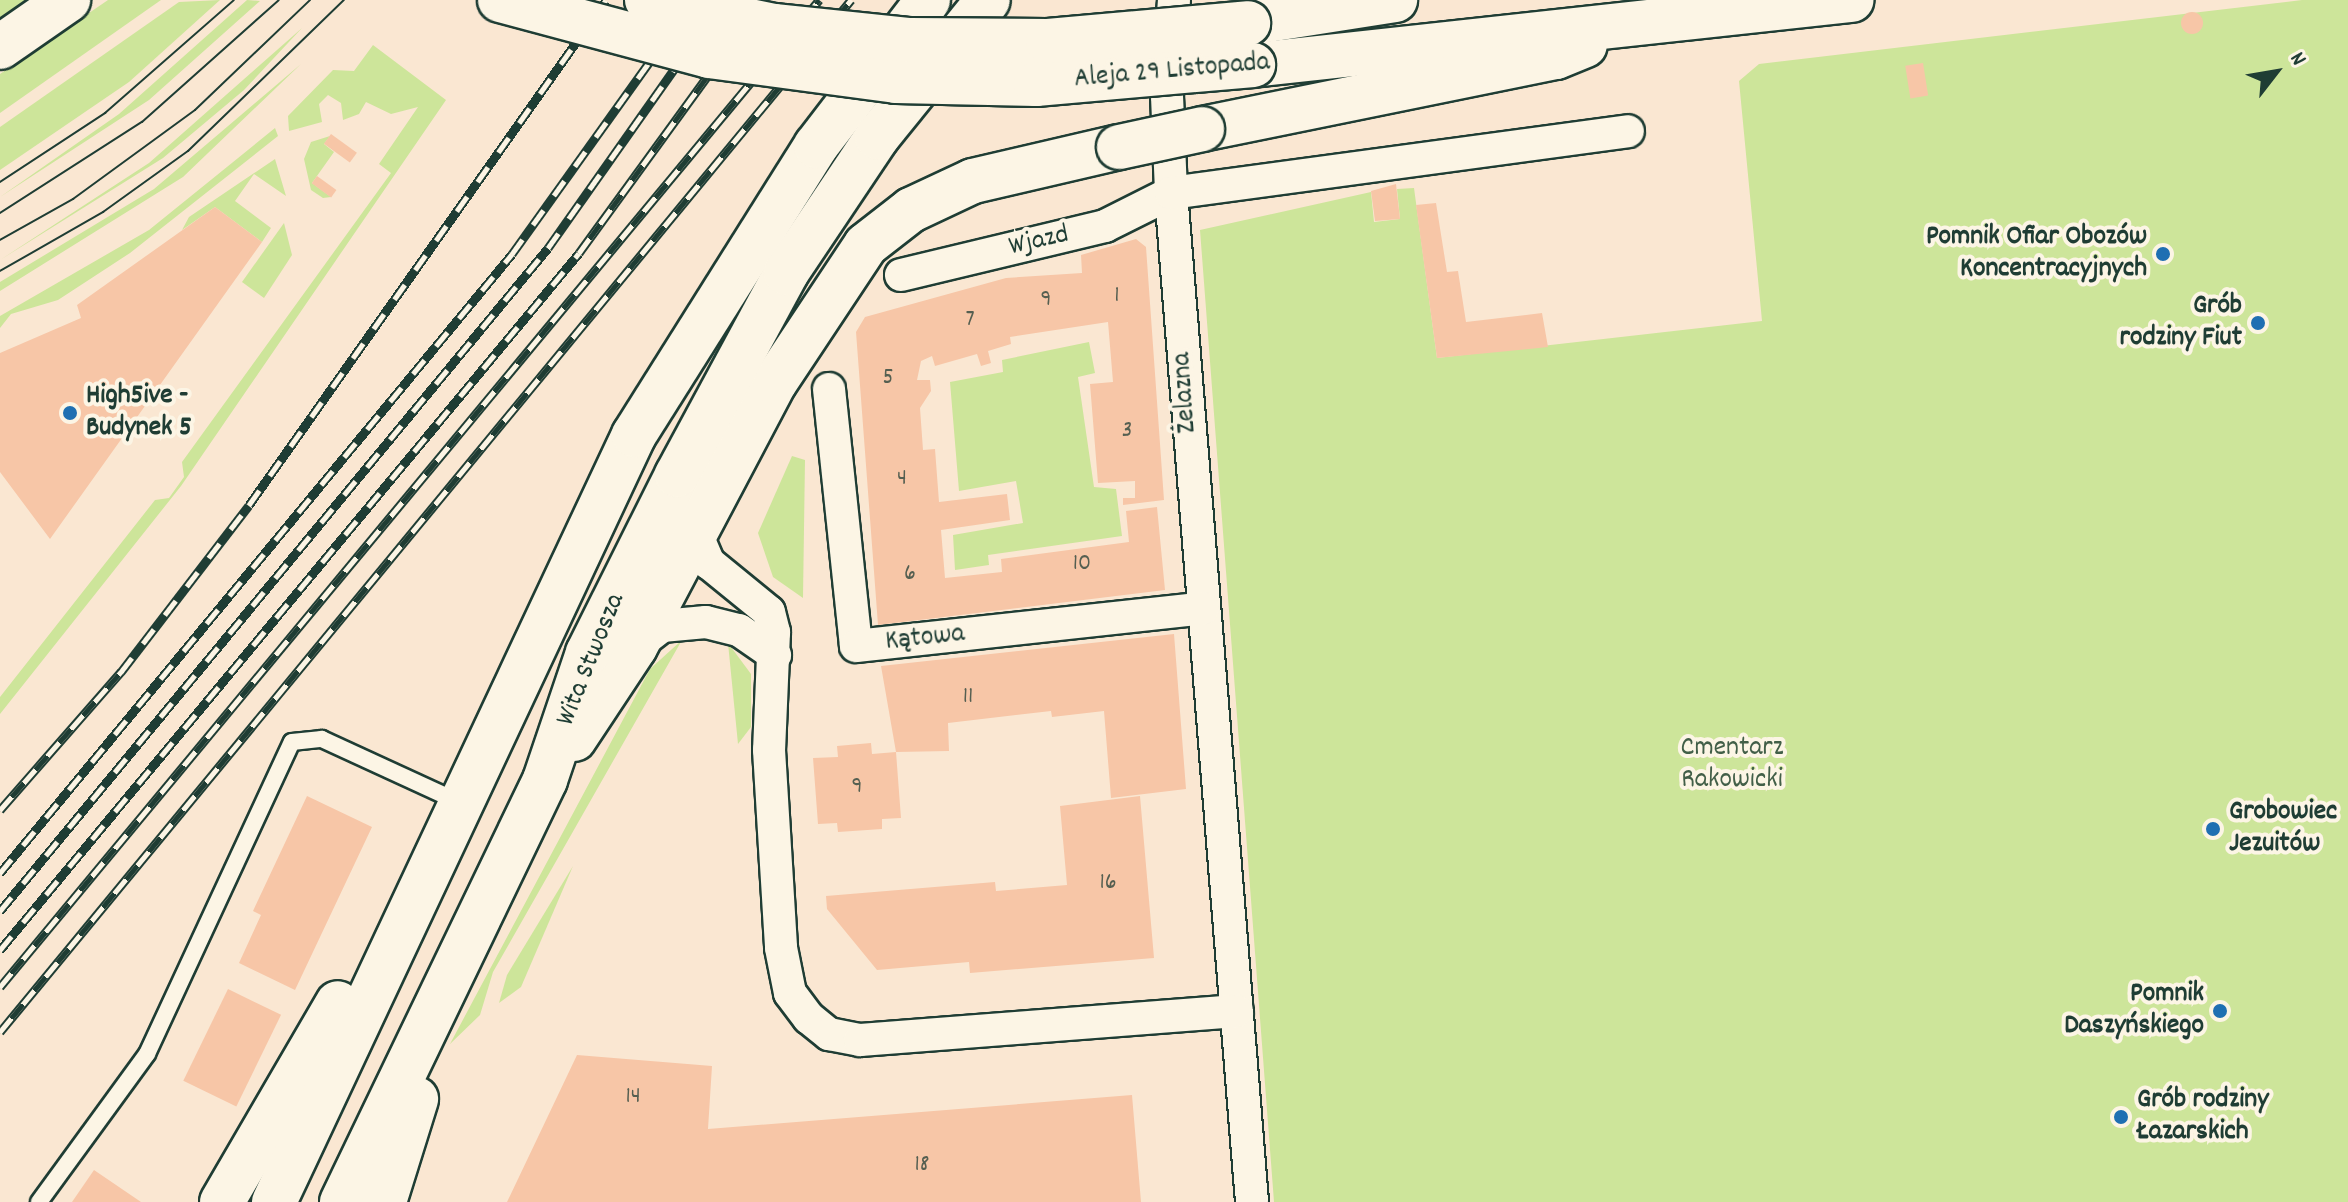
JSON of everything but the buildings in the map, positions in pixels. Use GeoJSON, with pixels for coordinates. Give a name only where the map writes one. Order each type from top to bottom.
{"type":"FeatureCollection","features":[{"type":"Feature","properties":{"kind":"main road"},"geometry":{"type":"LineString","coordinates":[[0,47],[68,0]]}},
{"type":"Feature","properties":{"kind":"main road","name":"Aleja 29 Listopada"},"geometry":{"type":"LineString","coordinates":[[500,0],[696,53],[896,81],[1036,84],[1250,44],[1646,19],[1851,0]]}},
{"type":"Feature","properties":{"kind":"main road"},"geometry":{"type":"LineString","coordinates":[[647,0],[774,26],[910,40],[1250,44],[1388,1]]}},
{"type":"Feature","properties":{"kind":"main road","name":"Wita Stwosza"},"geometry":{"type":"LineString","coordinates":[[274,1202],[428,868],[634,435],[816,146],[928,0]]}},
{"type":"Feature","properties":{"kind":"main road","name":"Wita Stwosza"},"geometry":{"type":"LineString","coordinates":[[342,1202],[545,780],[588,653],[677,475],[786,273],[877,137],[988,0]]}},
{"type":"Feature","properties":{"kind":"main road"},"geometry":{"type":"LineString","coordinates":[[545,780],[635,647],[775,382],[848,268],[889,223],[973,181],[1202,129],[1556,57],[1646,19]]}},
{"type":"Feature","properties":{"kind":"main road"},"geometry":{"type":"LineString","coordinates":[[222,1202],[428,868]]}},
{"type":"Feature","properties":{"kind":"main road"},"geometry":{"type":"LineString","coordinates":[[384,1202],[446,989]]}},
{"type":"Feature","properties":{"kind":"street","name":"Żelazna"},"geometry":{"type":"LineString","coordinates":[[1174,0],[1167,96],[1171,193],[1252,1202]]}},
{"type":"Feature","properties":{"kind":"street","name":"Wjazd"},"geometry":{"type":"LineString","coordinates":[[901,275],[1105,226],[1171,193],[1628,131]]}},
{"type":"Feature","properties":{"kind":"street","name":"Kątowa"},"geometry":{"type":"LineString","coordinates":[[829,389],[856,646],[1203,608]]}},
{"type":"Feature","properties":{"kind":"street"},"geometry":{"type":"LineString","coordinates":[[696,533],[709,563],[769,612],[775,655],[769,750],[781,948],[790,993],[829,1034],[860,1040],[1237,1011]]}},
{"type":"Feature","properties":{"kind":"street"},"geometry":{"type":"LineString","coordinates":[[635,647],[662,626],[706,622],[739,630],[775,655]]}},
{"type":"Feature","properties":{"kind":"lane"},"geometry":{"type":"LineString","coordinates":[[39,1202],[147,1054],[292,742],[322,739],[459,802]]}},
{"type":"Feature","properties":{"kind":"green space"},"geometry":{"type":"Polygon","coordinates":[[[0,0],[31,0],[0,22],[0,0]]]}},
{"type":"Feature","properties":{"kind":"green space"},"geometry":{"type":"Polygon","coordinates":[[[108,0],[161,0],[0,113],[0,74],[108,0]]]}},
{"type":"Feature","properties":{"kind":"green space"},"geometry":{"type":"Polygon","coordinates":[[[220,0],[129,82],[0,170],[0,127],[179,2],[220,0]]]}},
{"type":"Feature","properties":{"kind":"green space"},"geometry":{"type":"Polygon","coordinates":[[[247,0],[260,1],[149,100],[0,197],[119,114],[247,0]]]}},
{"type":"Feature","properties":{"kind":"green space","name":"Cmentarz Rakowicki"},"geometry":{"type":"Polygon","coordinates":[[[2302,0],[2348,0],[2348,1202],[1274,1202],[1200,230],[1371,192],[1374,222],[1400,219],[1397,189],[1414,188],[1437,358],[1762,321],[1739,81],[1759,64],[2302,0]]]}},
{"type":"Feature","properties":{"kind":"green space"},"geometry":{"type":"Polygon","coordinates":[[[302,28],[244,90],[163,158],[0,260],[149,163],[302,28]]]}},
{"type":"Feature","properties":{"kind":"green space"},"geometry":{"type":"Polygon","coordinates":[[[373,45],[446,100],[181,486],[0,714],[0,697],[155,500],[169,498],[184,477],[182,462],[391,173],[379,164],[418,107],[391,114],[366,102],[359,114],[343,120],[341,103],[328,95],[319,104],[322,122],[289,131],[288,116],[333,70],[354,71],[373,45]]]}},
{"type":"Feature","properties":{"kind":"green space"},"geometry":{"type":"Polygon","coordinates":[[[301,64],[183,177],[0,291],[0,282],[154,189],[301,64]]]}},
{"type":"Feature","properties":{"kind":"green space"},"geometry":{"type":"Polygon","coordinates":[[[275,128],[278,136],[130,253],[58,300],[11,314],[0,328],[0,316],[149,230],[275,128]]]}},
{"type":"Feature","properties":{"kind":"green space"},"geometry":{"type":"Polygon","coordinates":[[[330,136],[324,144],[334,152],[312,183],[331,197],[323,198],[311,190],[304,159],[311,142],[330,136]]]}},
{"type":"Feature","properties":{"kind":"green space"},"geometry":{"type":"Polygon","coordinates":[[[275,159],[286,196],[254,174],[235,201],[271,228],[262,242],[215,207],[182,230],[189,217],[275,159]]]}},
{"type":"Feature","properties":{"kind":"green space"},"geometry":{"type":"Polygon","coordinates":[[[284,223],[292,255],[264,298],[242,282],[284,223]]]}},
{"type":"Feature","properties":{"kind":"green space"},"geometry":{"type":"Polygon","coordinates":[[[1089,342],[1095,373],[1078,377],[1094,487],[1116,489],[1122,536],[988,555],[989,565],[955,570],[953,535],[1023,523],[1016,481],[959,491],[950,382],[1003,372],[1002,360],[1089,342]]]}},
{"type":"Feature","properties":{"kind":"green space"},"geometry":{"type":"Polygon","coordinates":[[[792,456],[805,460],[803,598],[773,577],[758,533],[792,456]]]}},
{"type":"Feature","properties":{"kind":"green space"},"geometry":{"type":"Polygon","coordinates":[[[682,640],[493,972],[480,1015],[450,1044],[650,669],[682,640]]]}},
{"type":"Feature","properties":{"kind":"green space"},"geometry":{"type":"Polygon","coordinates":[[[728,643],[751,674],[751,727],[738,744],[728,643]]]}},
{"type":"Feature","properties":{"kind":"green space"},"geometry":{"type":"Polygon","coordinates":[[[573,866],[521,987],[499,1003],[507,975],[573,866]]]}},
{"type":"Feature","properties":{"kind":"tram line"},"geometry":{"type":"LineString","coordinates":[[0,182],[105,113],[234,0]]}},
{"type":"Feature","properties":{"kind":"tram line"},"geometry":{"type":"LineString","coordinates":[[0,213],[142,122],[279,0]]}},
{"type":"Feature","properties":{"kind":"tram line"},"geometry":{"type":"LineString","coordinates":[[0,240],[73,199],[195,110],[310,0]]}},
{"type":"Feature","properties":{"kind":"tram line"},"geometry":{"type":"LineString","coordinates":[[0,271],[103,212],[188,151],[344,0]]}},
{"type":"Feature","properties":{"kind":"railway"},"geometry":{"type":"LineString","coordinates":[[0,810],[121,672],[249,505],[606,0]]}},
{"type":"Feature","properties":{"kind":"railway"},"geometry":{"type":"LineString","coordinates":[[0,873],[512,254],[694,0]]}},
{"type":"Feature","properties":{"kind":"railway"},"geometry":{"type":"LineString","coordinates":[[0,911],[548,248],[723,0]]}},
{"type":"Feature","properties":{"kind":"railway"},"geometry":{"type":"LineString","coordinates":[[0,950],[579,253],[763,0]]}},
{"type":"Feature","properties":{"kind":"railway"},"geometry":{"type":"LineString","coordinates":[[0,987],[819,0]]}},
{"type":"Feature","properties":{"kind":"railway"},"geometry":{"type":"LineString","coordinates":[[0,1032],[851,0]]}},
{"type":"Feature","properties":{"kind":"place","name":"Pomnik Ofiar Obozów Koncentracyjnych"},"geometry":{"type":"Point","coordinates":[2163,254]}},
{"type":"Feature","properties":{"kind":"place","name":"Grób rodziny Fiut"},"geometry":{"type":"Point","coordinates":[2258,323]}},
{"type":"Feature","properties":{"kind":"place","name":"High5ive - Budynek 5"},"geometry":{"type":"Point","coordinates":[70,413]}},
{"type":"Feature","properties":{"kind":"place","name":"Grobowiec Jezuitów"},"geometry":{"type":"Point","coordinates":[2213,829]}},
{"type":"Feature","properties":{"kind":"place","name":"Pomnik Daszyńskiego"},"geometry":{"type":"Point","coordinates":[2220,1011]}},
{"type":"Feature","properties":{"kind":"place","name":"Grób rodziny Łazarskich"},"geometry":{"type":"Point","coordinates":[2121,1117]}}]}
